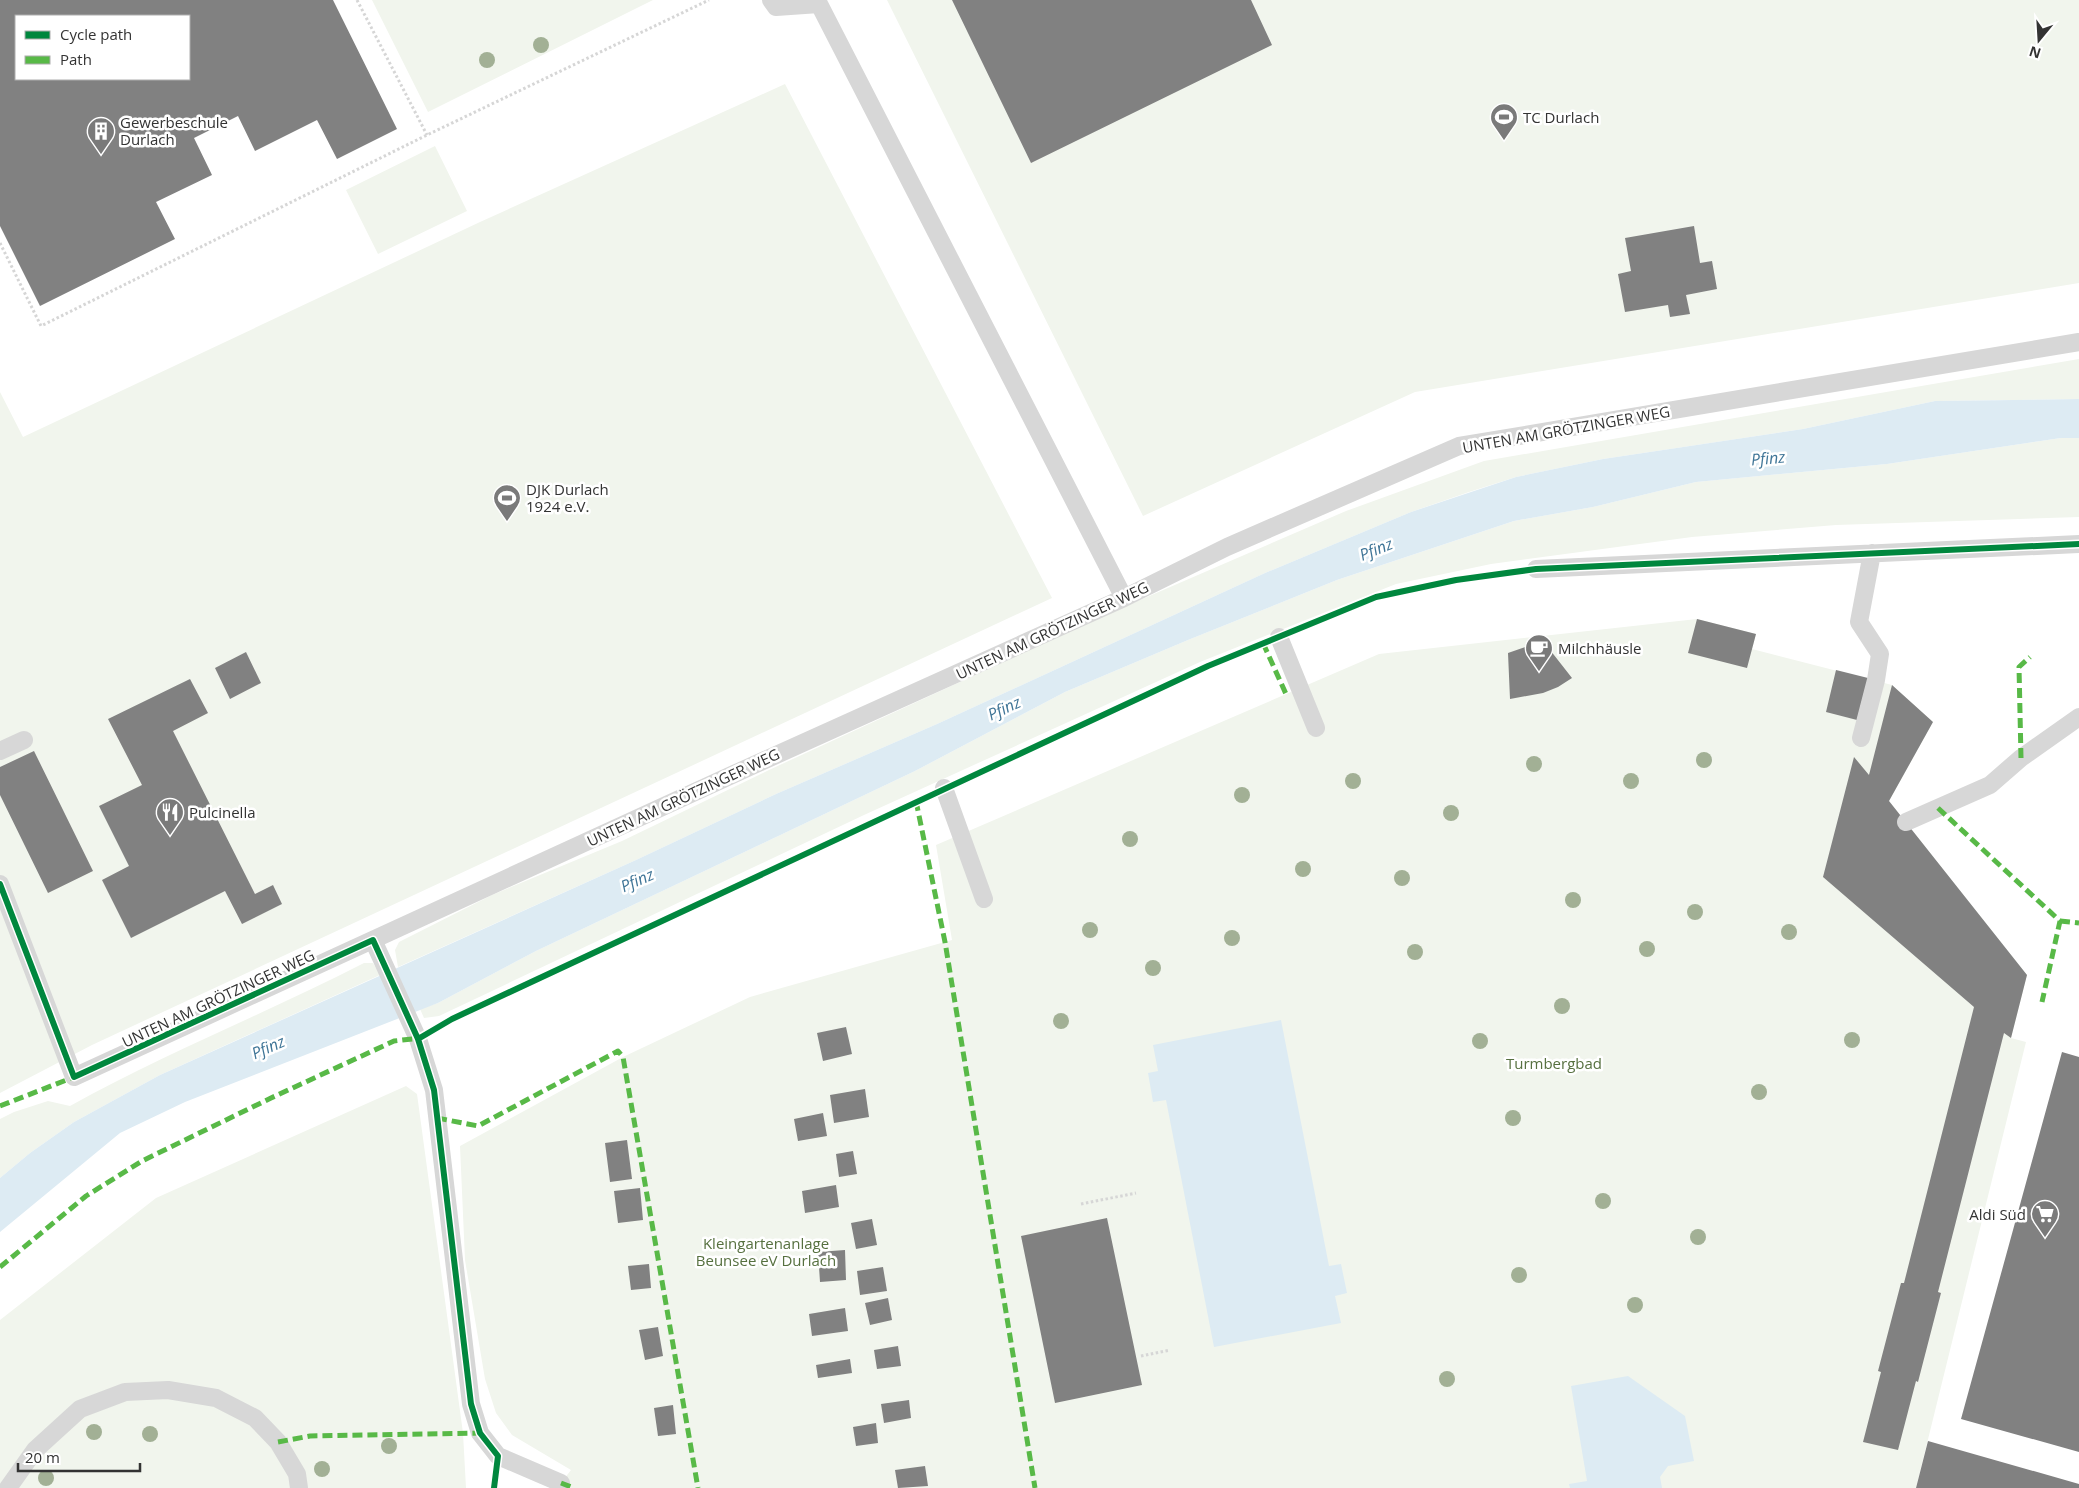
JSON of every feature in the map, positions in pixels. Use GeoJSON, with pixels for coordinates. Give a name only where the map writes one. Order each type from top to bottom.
{"type":"FeatureCollection","features":[{"type":"Feature","properties":{"kind":"lane"},"geometry":{"type":"LineString","coordinates":[[770,0],[776,7],[819,4],[1124,598]]}},
{"type":"Feature","properties":{"kind":"lane","name":"UNTEN AM GRÖTZINGER WEG"},"geometry":{"type":"LineString","coordinates":[[0,884],[74,1078],[734,774],[1124,598],[1227,547],[1459,446],[2079,342]]}},
{"type":"Feature","properties":{"kind":"lane"},"geometry":{"type":"LineString","coordinates":[[1536,569],[2079,544]]}},
{"type":"Feature","properties":{"kind":"lane"},"geometry":{"type":"LineString","coordinates":[[1861,738],[1876,680],[1880,654],[1859,622],[1872,553]]}},
{"type":"Feature","properties":{"kind":"lane"},"geometry":{"type":"LineString","coordinates":[[1279,637],[1316,728]]}},
{"type":"Feature","properties":{"kind":"lane"},"geometry":{"type":"LineString","coordinates":[[1906,822],[1990,786],[2020,758],[2079,717]]}},
{"type":"Feature","properties":{"kind":"lane"},"geometry":{"type":"LineString","coordinates":[[0,751],[24,740]]}},
{"type":"Feature","properties":{"kind":"lane"},"geometry":{"type":"LineString","coordinates":[[944,788],[984,899]]}},
{"type":"Feature","properties":{"kind":"lane"},"geometry":{"type":"LineString","coordinates":[[373,940],[418,1039],[434,1090],[471,1404],[480,1433],[498,1456],[561,1482]]}},
{"type":"Feature","properties":{"kind":"lane"},"geometry":{"type":"LineString","coordinates":[[8,1488],[35,1450],[80,1409],[125,1392],[168,1390],[216,1398],[255,1418],[278,1442],[297,1474],[300,1488]]}},
{"type":"Feature","properties":{"kind":"path"},"geometry":{"type":"LineString","coordinates":[[357,0],[427,135]]}},
{"type":"Feature","properties":{"kind":"path"},"geometry":{"type":"LineString","coordinates":[[0,243],[41,326],[427,135],[709,0]]}},
{"type":"Feature","properties":{"kind":"path"},"geometry":{"type":"LineString","coordinates":[[1081,1204],[1136,1193]]}},
{"type":"Feature","properties":{"kind":"path"},"geometry":{"type":"LineString","coordinates":[[1141,1356],[1170,1350]]}},
{"type":"Feature","properties":{"kind":"green space"},"geometry":{"type":"Polygon","coordinates":[[[372,0],[653,0],[428,112],[372,0]]]}},
{"type":"Feature","properties":{"kind":"green space","name":"TC Durlach"},"geometry":{"type":"Polygon","coordinates":[[[887,0],[2079,0],[2079,283],[1415,392],[1143,516],[887,0]]]}},
{"type":"Feature","properties":{"kind":"green space","name":"DJK Durlach 1924 e.V."},"geometry":{"type":"Polygon","coordinates":[[[785,84],[1052,598],[92,1045],[0,1093],[0,392],[23,437],[480,222],[785,84]]]}},
{"type":"Feature","properties":{"kind":"green space"},"geometry":{"type":"Polygon","coordinates":[[[435,146],[467,211],[378,254],[346,190],[435,146]]]}},
{"type":"Feature","properties":{"kind":"green space"},"geometry":{"type":"Polygon","coordinates":[[[2079,359],[2079,399],[1935,401],[1803,429],[1603,459],[1516,477],[1411,512],[1265,573],[937,724],[776,794],[636,860],[398,967],[395,950],[399,942],[492,895],[622,841],[769,770],[1103,616],[1346,511],[1484,461],[2079,359]]]}},
{"type":"Feature","properties":{"kind":"green space"},"geometry":{"type":"Polygon","coordinates":[[[2061,438],[2079,438],[2079,517],[1836,525],[1692,537],[1491,564],[1396,584],[1200,662],[864,815],[439,1016],[424,1018],[420,1009],[438,1003],[536,951],[915,771],[1065,692],[1337,580],[1514,521],[1593,507],[1696,482],[1887,464],[2061,438]]]}},
{"type":"Feature","properties":{"kind":"green space","name":"Turmbergbad"},"geometry":{"type":"Polygon","coordinates":[[[1697,619],[1756,634],[1752,649],[1892,685],[1933,722],[1889,801],[2027,975],[2011,1038],[2026,1042],[1916,1488],[557,1488],[571,1470],[512,1435],[496,1413],[485,1379],[465,1260],[460,1146],[623,1057],[750,997],[952,940],[936,845],[1379,654],[1697,619]]]}},
{"type":"Feature","properties":{"kind":"green space"},"geometry":{"type":"Polygon","coordinates":[[[364,963],[373,963],[380,975],[160,1075],[74,1122],[30,1153],[0,1178],[0,1119],[14,1112],[48,1101],[70,1106],[142,1068],[364,963]]]}},
{"type":"Feature","properties":{"kind":"green space"},"geometry":{"type":"Polygon","coordinates":[[[406,1086],[417,1094],[463,1433],[466,1488],[0,1488],[0,1320],[156,1198],[406,1086]]]}},
{"type":"Feature","properties":{"kind":"water","name":"Pfinz"},"geometry":{"type":"Polygon","coordinates":[[[2079,399],[2079,438],[2061,438],[1887,464],[1696,482],[1593,507],[1514,521],[1337,580],[1065,692],[915,771],[536,951],[438,1003],[185,1102],[120,1133],[0,1232],[0,1178],[30,1153],[74,1122],[160,1075],[636,860],[776,794],[937,724],[1265,573],[1411,512],[1516,477],[1603,459],[1803,429],[1935,401],[2079,399]]]}},
{"type":"Feature","properties":{"kind":"water"},"geometry":{"type":"Polygon","coordinates":[[[1281,1020],[1329,1266],[1341,1264],[1347,1293],[1335,1296],[1341,1323],[1214,1347],[1166,1100],[1153,1102],[1148,1073],[1158,1071],[1153,1045],[1281,1020]]]}},
{"type":"Feature","properties":{"kind":"water"},"geometry":{"type":"Polygon","coordinates":[[[1628,1376],[1685,1416],[1694,1461],[1668,1466],[1660,1477],[1662,1488],[1570,1488],[1569,1484],[1587,1481],[1571,1386],[1628,1376]]]}},
{"type":"Feature","properties":{"kind":"building","name":"Gewerbeschule Durlach"},"geometry":{"type":"Polygon","coordinates":[[[0,0],[333,0],[397,129],[337,159],[317,120],[255,151],[238,116],[194,138],[212,175],[156,202],[175,239],[40,306],[0,226],[0,0]]]}},
{"type":"Feature","properties":{"kind":"building"},"geometry":{"type":"Polygon","coordinates":[[[952,0],[1251,0],[1272,45],[1031,163],[952,0]]]}},
{"type":"Feature","properties":{"kind":"building"},"geometry":{"type":"Polygon","coordinates":[[[1694,226],[1700,263],[1712,261],[1717,289],[1686,295],[1690,314],[1670,317],[1668,305],[1625,312],[1618,274],[1631,271],[1625,238],[1694,226]]]}},
{"type":"Feature","properties":{"kind":"building"},"geometry":{"type":"Polygon","coordinates":[[[1697,619],[1756,634],[1747,668],[1688,653],[1697,619]]]}},
{"type":"Feature","properties":{"kind":"building"},"geometry":{"type":"Polygon","coordinates":[[[1543,641],[1572,678],[1558,687],[1543,693],[1510,699],[1508,653],[1543,641]]]}},
{"type":"Feature","properties":{"kind":"building"},"geometry":{"type":"Polygon","coordinates":[[[246,652],[261,683],[230,699],[215,668],[246,652]]]}},
{"type":"Feature","properties":{"kind":"building"},"geometry":{"type":"Polygon","coordinates":[[[1836,670],[1868,678],[1857,720],[1826,712],[1836,670]]]}},
{"type":"Feature","properties":{"kind":"building","name":"Pulcinella"},"geometry":{"type":"Polygon","coordinates":[[[190,679],[208,713],[173,731],[255,894],[273,885],[282,904],[242,924],[225,891],[131,938],[102,880],[129,866],[99,806],[142,785],[108,719],[190,679]]]}},
{"type":"Feature","properties":{"kind":"building"},"geometry":{"type":"Polygon","coordinates":[[[1892,685],[1933,722],[1889,801],[2027,975],[2011,1038],[2004,1033],[1938,1292],[1941,1293],[1898,1450],[1863,1442],[1881,1372],[1878,1371],[1901,1283],[1904,1283],[1974,1007],[1823,877],[1854,757],[1869,775],[1892,685]]]}},
{"type":"Feature","properties":{"kind":"building"},"geometry":{"type":"Polygon","coordinates":[[[34,751],[93,871],[48,893],[0,795],[0,767],[34,751]]]}},
{"type":"Feature","properties":{"kind":"building"},"geometry":{"type":"Polygon","coordinates":[[[846,1027],[852,1054],[823,1061],[817,1033],[846,1027]]]}},
{"type":"Feature","properties":{"kind":"building","name":"Aldi Süd"},"geometry":{"type":"Polygon","coordinates":[[[2062,1052],[2079,1057],[2079,1452],[1961,1419],[2062,1052]]]}},
{"type":"Feature","properties":{"kind":"building"},"geometry":{"type":"Polygon","coordinates":[[[865,1089],[869,1117],[834,1123],[830,1095],[865,1089]]]}},
{"type":"Feature","properties":{"kind":"building"},"geometry":{"type":"Polygon","coordinates":[[[823,1113],[827,1136],[798,1141],[794,1119],[823,1113]]]}},
{"type":"Feature","properties":{"kind":"building"},"geometry":{"type":"Polygon","coordinates":[[[627,1140],[632,1179],[610,1182],[605,1143],[627,1140]]]}},
{"type":"Feature","properties":{"kind":"building"},"geometry":{"type":"Polygon","coordinates":[[[853,1151],[857,1174],[839,1177],[836,1154],[853,1151]]]}},
{"type":"Feature","properties":{"kind":"building"},"geometry":{"type":"Polygon","coordinates":[[[836,1185],[839,1207],[805,1213],[802,1191],[836,1185]]]}},
{"type":"Feature","properties":{"kind":"building"},"geometry":{"type":"Polygon","coordinates":[[[640,1188],[643,1220],[618,1223],[614,1191],[640,1188]]]}},
{"type":"Feature","properties":{"kind":"building"},"geometry":{"type":"Polygon","coordinates":[[[1107,1218],[1142,1385],[1055,1403],[1021,1236],[1107,1218]]]}},
{"type":"Feature","properties":{"kind":"building"},"geometry":{"type":"Polygon","coordinates":[[[872,1219],[877,1245],[856,1249],[851,1223],[872,1219]]]}},
{"type":"Feature","properties":{"kind":"building"},"geometry":{"type":"Polygon","coordinates":[[[845,1250],[846,1280],[820,1282],[818,1252],[845,1250]]]}},
{"type":"Feature","properties":{"kind":"building"},"geometry":{"type":"Polygon","coordinates":[[[649,1264],[651,1288],[631,1290],[628,1266],[649,1264]]]}},
{"type":"Feature","properties":{"kind":"building"},"geometry":{"type":"Polygon","coordinates":[[[883,1267],[887,1291],[860,1295],[857,1271],[883,1267]]]}},
{"type":"Feature","properties":{"kind":"building"},"geometry":{"type":"Polygon","coordinates":[[[888,1298],[892,1320],[870,1325],[865,1303],[888,1298]]]}},
{"type":"Feature","properties":{"kind":"building"},"geometry":{"type":"Polygon","coordinates":[[[845,1308],[848,1331],[812,1336],[809,1314],[845,1308]]]}},
{"type":"Feature","properties":{"kind":"building"},"geometry":{"type":"Polygon","coordinates":[[[658,1327],[663,1356],[645,1360],[639,1330],[658,1327]]]}},
{"type":"Feature","properties":{"kind":"building"},"geometry":{"type":"Polygon","coordinates":[[[898,1346],[901,1366],[877,1369],[874,1350],[898,1346]]]}},
{"type":"Feature","properties":{"kind":"building"},"geometry":{"type":"Polygon","coordinates":[[[850,1359],[852,1373],[818,1378],[816,1365],[850,1359]]]}},
{"type":"Feature","properties":{"kind":"building"},"geometry":{"type":"Polygon","coordinates":[[[909,1400],[911,1418],[884,1423],[881,1404],[909,1400]]]}},
{"type":"Feature","properties":{"kind":"building"},"geometry":{"type":"Polygon","coordinates":[[[673,1405],[676,1434],[658,1436],[654,1408],[673,1405]]]}},
{"type":"Feature","properties":{"kind":"building"},"geometry":{"type":"Polygon","coordinates":[[[876,1423],[878,1443],[856,1446],[853,1427],[876,1423]]]}},
{"type":"Feature","properties":{"kind":"building"},"geometry":{"type":"Polygon","coordinates":[[[1928,1441],[2079,1484],[2079,1488],[1916,1488],[1928,1441]]]}},
{"type":"Feature","properties":{"kind":"building"},"geometry":{"type":"Polygon","coordinates":[[[925,1466],[928,1486],[898,1488],[895,1470],[925,1466]]]}},
{"type":"Feature","properties":{"kind":"marked path"},"geometry":{"type":"LineString","coordinates":[[1263,643],[1286,694]]}},
{"type":"Feature","properties":{"kind":"marked path"},"geometry":{"type":"LineString","coordinates":[[2021,758],[2019,667],[2030,657]]}},
{"type":"Feature","properties":{"kind":"marked path"},"geometry":{"type":"LineString","coordinates":[[916,801],[945,942],[1035,1488]]}},
{"type":"Feature","properties":{"kind":"marked path"},"geometry":{"type":"LineString","coordinates":[[1938,808],[2060,921],[2042,1002]]}},
{"type":"Feature","properties":{"kind":"marked path"},"geometry":{"type":"LineString","coordinates":[[2060,921],[2079,923]]}},
{"type":"Feature","properties":{"kind":"marked path"},"geometry":{"type":"LineString","coordinates":[[0,1267],[86,1196],[142,1161],[394,1041],[420,1038]]}},
{"type":"Feature","properties":{"kind":"marked path"},"geometry":{"type":"LineString","coordinates":[[437,1118],[478,1126],[618,1051],[623,1057],[698,1488]]}},
{"type":"Feature","properties":{"kind":"marked path"},"geometry":{"type":"LineString","coordinates":[[0,1106],[74,1077]]}},
{"type":"Feature","properties":{"kind":"marked path"},"geometry":{"type":"LineString","coordinates":[[278,1442],[310,1436],[480,1433]]}},
{"type":"Feature","properties":{"kind":"marked path"},"geometry":{"type":"LineString","coordinates":[[561,1483],[574,1488]]}},
{"type":"Feature","properties":{"kind":"cycle path"},"geometry":{"type":"LineString","coordinates":[[418,1039],[452,1019],[1208,666],[1376,597],[1456,580],[1536,569],[2079,544]]}},
{"type":"Feature","properties":{"kind":"cycle path"},"geometry":{"type":"LineString","coordinates":[[0,884],[74,1077],[373,940],[418,1039],[434,1090],[471,1404],[480,1433],[498,1456],[494,1488]]}},
{"type":"Feature","properties":{"kind":"place","name":"TC Durlach"},"geometry":{"type":"Point","coordinates":[1504,141]}},
{"type":"Feature","properties":{"kind":"place","name":"Gewerbeschule Durlach"},"geometry":{"type":"Point","coordinates":[101,155]}},
{"type":"Feature","properties":{"kind":"place","name":"DJK Durlach 1924 e.V."},"geometry":{"type":"Point","coordinates":[507,522]}},
{"type":"Feature","properties":{"kind":"place","name":"Milchhäusle"},"geometry":{"type":"Point","coordinates":[1539,672]}},
{"type":"Feature","properties":{"kind":"place","name":"Pulcinella"},"geometry":{"type":"Point","coordinates":[170,836]}},
{"type":"Feature","properties":{"kind":"place","name":"Aldi Süd"},"geometry":{"type":"Point","coordinates":[2045,1238]}},
{"type":"Feature","properties":{"kind":"park label","name":"Kleingartenanlage Beunsee eV Durlach"},"geometry":{"type":"Point","coordinates":[766,1252]}}]}
